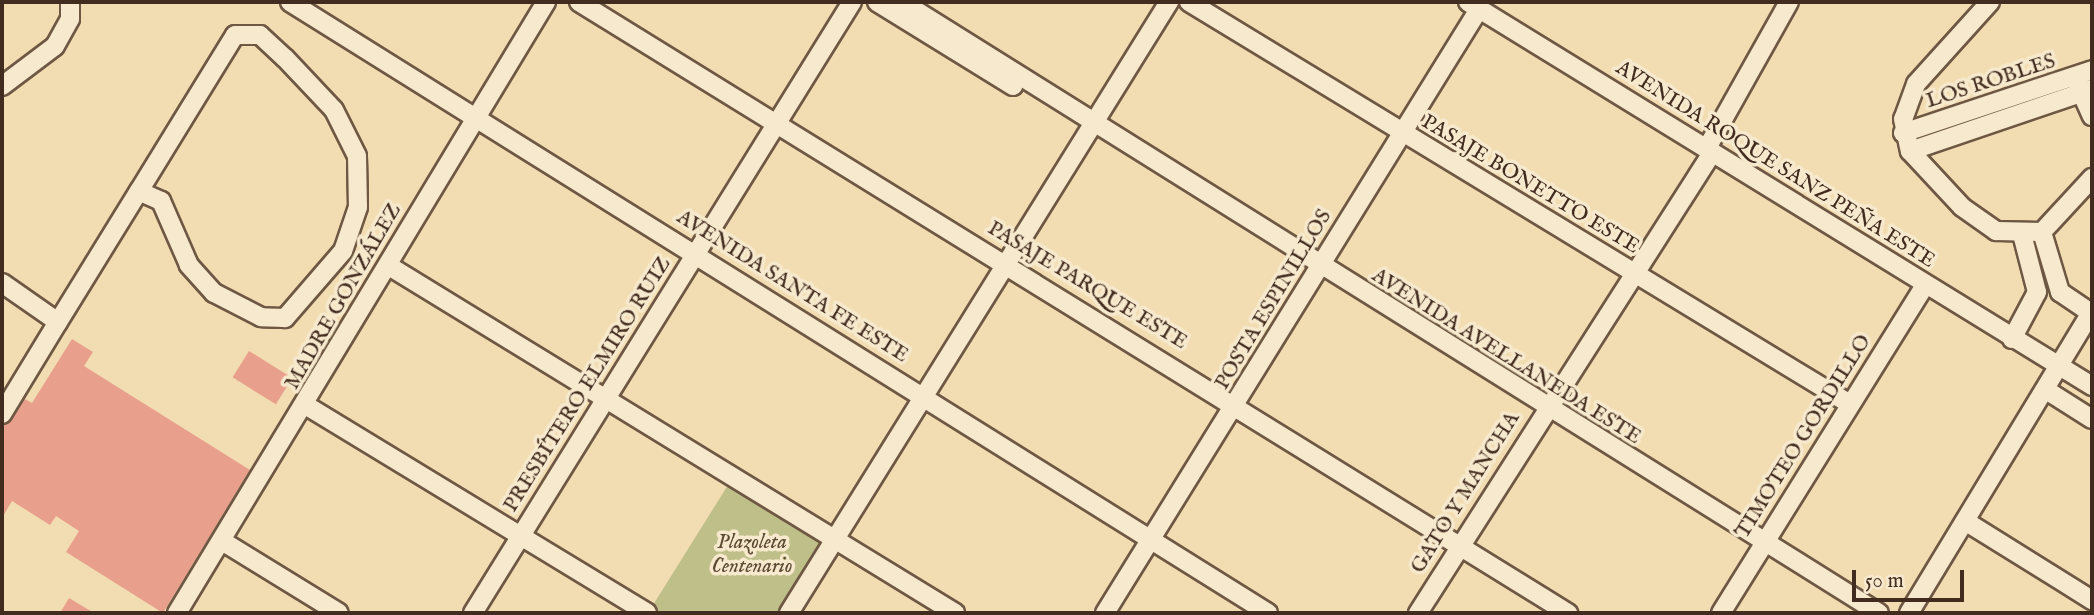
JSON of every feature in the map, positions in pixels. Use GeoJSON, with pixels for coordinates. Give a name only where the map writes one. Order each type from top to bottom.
{"type":"FeatureCollection","features":[{"type":"Feature","properties":{"kind":"street"},"geometry":{"type":"LineString","coordinates":[[2,86],[55,46],[70,19],[70,2]]}},
{"type":"Feature","properties":{"kind":"street","name":"AVENIDA SANTA FE ESTE"},"geometry":{"type":"LineString","coordinates":[[290,2],[697,253],[1268,613]]}},
{"type":"Feature","properties":{"kind":"street","name":"MADRE GONZÁLEZ"},"geometry":{"type":"LineString","coordinates":[[177,613],[307,406],[547,2]]}},
{"type":"Feature","properties":{"kind":"street","name":"PASAJE PARQUE ESTE"},"geometry":{"type":"LineString","coordinates":[[579,2],[1238,404],[1459,547],[1568,613]]}},
{"type":"Feature","properties":{"kind":"street","name":"PRESBÍTERO ELMIRO RUIZ"},"geometry":{"type":"LineString","coordinates":[[473,613],[852,2]]}},
{"type":"Feature","properties":{"kind":"street","name":"AVENIDA AVELLANEDA ESTE"},"geometry":{"type":"LineString","coordinates":[[877,2],[1098,131],[1321,267],[1763,546],[1879,613]]}},
{"type":"Feature","properties":{"kind":"street","name":"AVENIDA AVELLANEDA ESTE"},"geometry":{"type":"LineString","coordinates":[[902,2],[1098,131]]}},
{"type":"Feature","properties":{"kind":"street"},"geometry":{"type":"LineString","coordinates":[[789,613],[1006,264],[1098,131],[1169,2]]}},
{"type":"Feature","properties":{"kind":"street","name":"PASAJE BONETTO ESTE"},"geometry":{"type":"LineString","coordinates":[[1189,2],[1402,134],[1850,404]]}},
{"type":"Feature","properties":{"kind":"street","name":"GATO Y MANCHA"},"geometry":{"type":"LineString","coordinates":[[1418,613],[1546,408],[1556,405],[1638,277],[1710,151],[1789,2]]}},
{"type":"Feature","properties":{"kind":"street"},"geometry":{"type":"LineString","coordinates":[[1990,2],[1957,45],[1916,84],[1903,133],[1910,151],[1962,207],[1996,231],[2022,234],[2042,232],[2092,178]]}},
{"type":"Feature","properties":{"kind":"street","name":"POSTA ESPINILLOS"},"geometry":{"type":"LineString","coordinates":[[1105,613],[1238,404],[1402,134],[1473,6]]}},
{"type":"Feature","properties":{"kind":"street","name":"AVENIDA ROQUE SANZ PEÑA ESTE"},"geometry":{"type":"LineString","coordinates":[[1473,6],[2092,386]]}},
{"type":"Feature","properties":{"kind":"street"},"geometry":{"type":"LineString","coordinates":[[2,414],[58,322],[235,35],[245,31],[260,34],[334,110],[356,156],[358,207],[343,251],[285,318],[261,317],[214,293],[189,265],[161,201],[139,191]]}},
{"type":"Feature","properties":{"kind":"street"},"geometry":{"type":"LineString","coordinates":[[2086,83],[2092,116]]}},
{"type":"Feature","properties":{"kind":"street","name":"LOS ROBLES"},"geometry":{"type":"LineString","coordinates":[[1903,133],[2086,83]]}},
{"type":"Feature","properties":{"kind":"street","name":"LOS ROBLES"},"geometry":{"type":"LineString","coordinates":[[1910,151],[2086,83]]}},
{"type":"Feature","properties":{"kind":"street"},"geometry":{"type":"LineString","coordinates":[[1909,613],[2092,312],[2060,292],[2042,232]]}},
{"type":"Feature","properties":{"kind":"street"},"geometry":{"type":"LineString","coordinates":[[2012,339],[2037,292],[2022,234]]}},
{"type":"Feature","properties":{"kind":"street"},"geometry":{"type":"LineString","coordinates":[[389,266],[607,396],[955,613]]}},
{"type":"Feature","properties":{"kind":"street"},"geometry":{"type":"LineString","coordinates":[[2,282],[58,322]]}},
{"type":"Feature","properties":{"kind":"street","name":"TIMOTEO GORDILLO"},"geometry":{"type":"LineString","coordinates":[[1721,613],[1925,285]]}},
{"type":"Feature","properties":{"kind":"street"},"geometry":{"type":"LineString","coordinates":[[2046,390],[2092,419]]}},
{"type":"Feature","properties":{"kind":"street"},"geometry":{"type":"LineString","coordinates":[[307,406],[648,613]]}},
{"type":"Feature","properties":{"kind":"street"},"geometry":{"type":"LineString","coordinates":[[1965,520],[2092,600]]}},
{"type":"Feature","properties":{"kind":"street"},"geometry":{"type":"LineString","coordinates":[[222,541],[339,613]]}},
{"type":"Feature","properties":{"kind":"green space","name":"Plazoleta Centenario"},"geometry":{"type":"Polygon","coordinates":[[[733,477],[835,539],[789,613],[648,613],[733,477]]]}},
{"type":"Feature","properties":{"kind":"building"},"geometry":{"type":"Polygon","coordinates":[[[72,339],[93,352],[84,366],[250,470],[163,613],[66,552],[79,531],[56,516],[50,525],[12,501],[2,518],[2,425],[25,399],[32,403],[72,339]]]}},
{"type":"Feature","properties":{"kind":"building"},"geometry":{"type":"Polygon","coordinates":[[[249,351],[292,378],[276,404],[233,377],[249,351]]]}},
{"type":"Feature","properties":{"kind":"building"},"geometry":{"type":"Polygon","coordinates":[[[69,598],[94,613],[60,613],[69,598]]]}}]}
